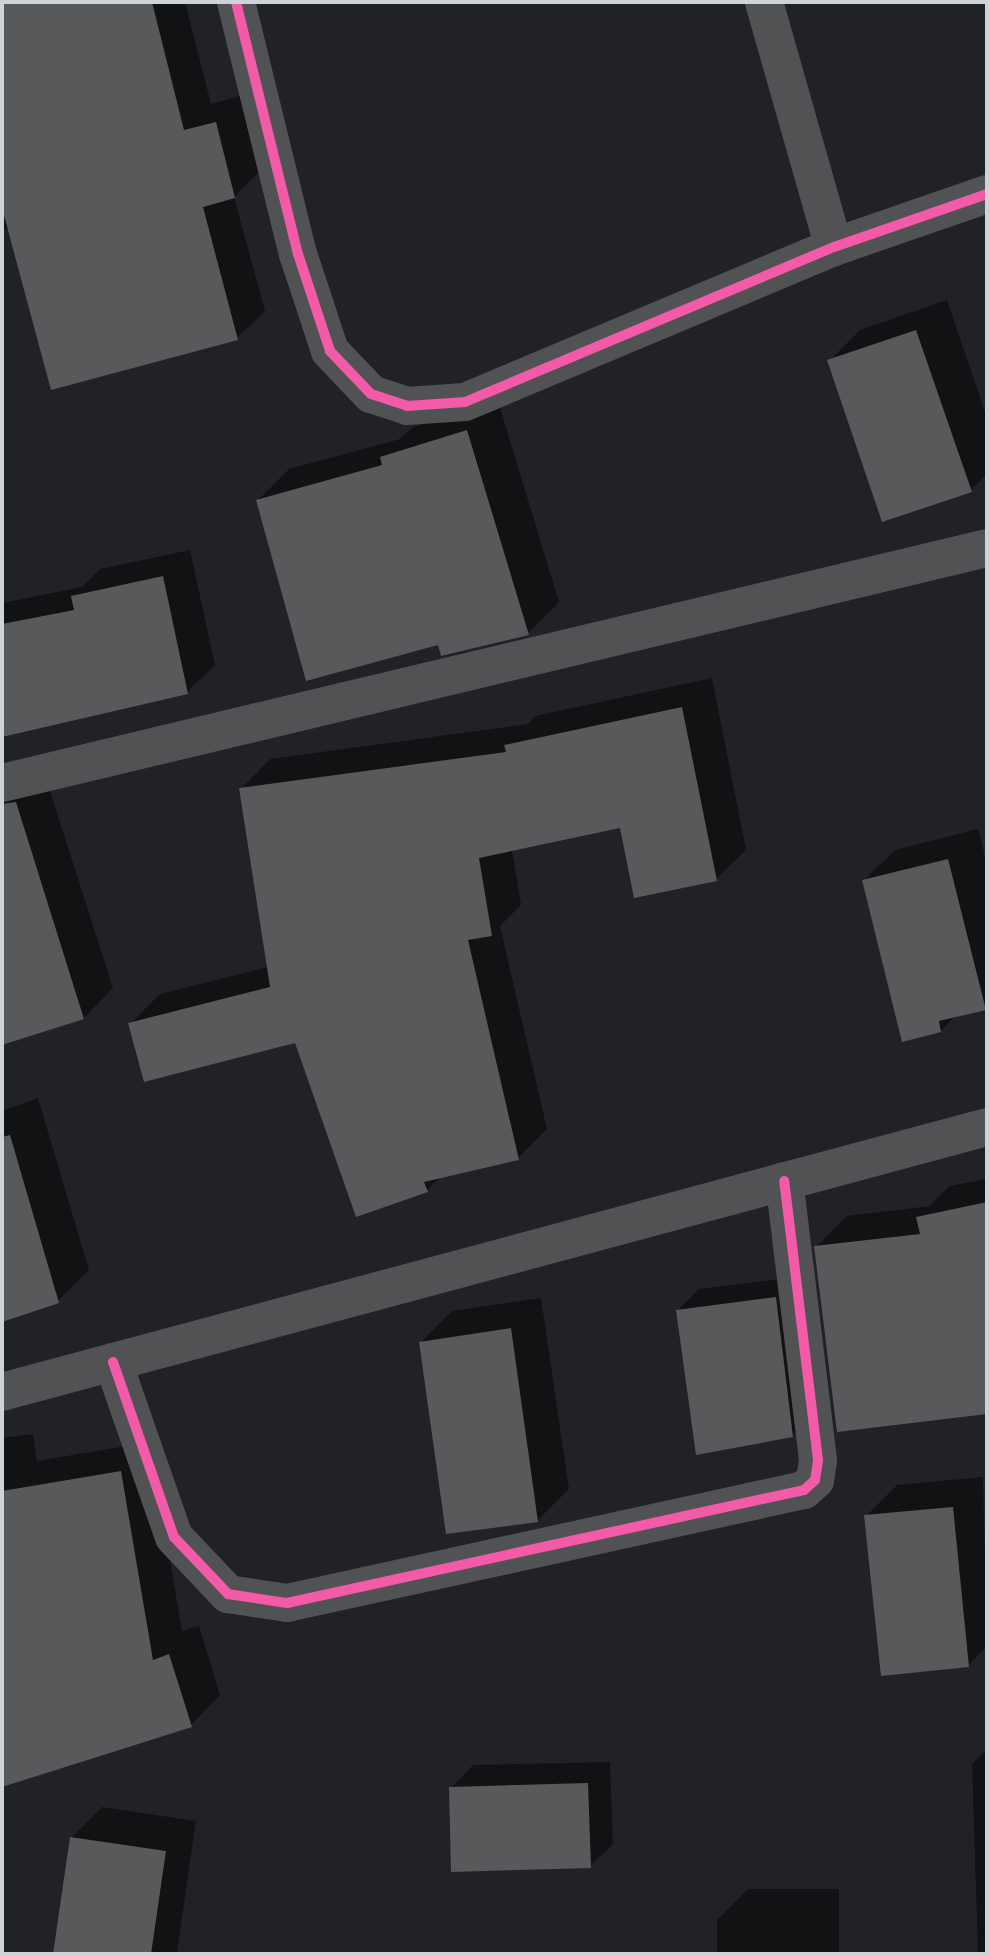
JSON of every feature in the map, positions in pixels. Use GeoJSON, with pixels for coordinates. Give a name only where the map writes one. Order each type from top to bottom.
{"type":"FeatureCollection","features":[{"type":"Feature","properties":{"kind":"street"},"geometry":{"type":"LineString","coordinates":[[236,2],[298,254],[330,351],[370,394],[407,406],[466,402],[834,247],[987,194]]}},
{"type":"Feature","properties":{"kind":"street"},"geometry":{"type":"LineString","coordinates":[[764,2],[834,247]]}},
{"type":"Feature","properties":{"kind":"street"},"geometry":{"type":"LineString","coordinates":[[2,783],[987,548]]}},
{"type":"Feature","properties":{"kind":"street"},"geometry":{"type":"LineString","coordinates":[[2,1392],[987,1127]]}},
{"type":"Feature","properties":{"kind":"street"},"geometry":{"type":"LineString","coordinates":[[113,1362],[174,1536],[228,1594],[287,1603],[804,1490],[816,1480],[818,1460],[784,1181]]}},
{"type":"Feature","properties":{"kind":"building"},"geometry":{"type":"Polygon","coordinates":[[[2,2],[152,2],[184,130],[216,122],[235,198],[203,207],[238,340],[51,390],[2,208],[2,2]]]}},
{"type":"Feature","properties":{"kind":"building"},"geometry":{"type":"Polygon","coordinates":[[[916,330],[972,492],[882,522],[827,360],[916,330]]]}},
{"type":"Feature","properties":{"kind":"building"},"geometry":{"type":"Polygon","coordinates":[[[467,430],[529,635],[441,656],[438,645],[306,681],[256,500],[382,465],[380,457],[467,430]]]}},
{"type":"Feature","properties":{"kind":"building"},"geometry":{"type":"Polygon","coordinates":[[[163,576],[188,694],[2,737],[2,624],[74,610],[71,596],[163,576]]]}},
{"type":"Feature","properties":{"kind":"building"},"geometry":{"type":"Polygon","coordinates":[[[682,707],[717,881],[634,898],[620,828],[479,858],[492,936],[468,940],[519,1160],[424,1182],[428,1192],[356,1217],[295,1043],[144,1082],[128,1023],[270,987],[239,788],[506,752],[504,745],[682,707]]]}},
{"type":"Feature","properties":{"kind":"building"},"geometry":{"type":"Polygon","coordinates":[[[16,802],[84,1019],[2,1045],[2,804],[16,802]]]}},
{"type":"Feature","properties":{"kind":"building"},"geometry":{"type":"Polygon","coordinates":[[[948,859],[986,1010],[939,1021],[941,1032],[902,1042],[862,880],[948,859]]]}},
{"type":"Feature","properties":{"kind":"building"},"geometry":{"type":"Polygon","coordinates":[[[10,1135],[59,1303],[2,1322],[2,1137],[10,1135]]]}},
{"type":"Feature","properties":{"kind":"building"},"geometry":{"type":"Polygon","coordinates":[[[987,1202],[987,1414],[837,1432],[814,1246],[920,1234],[916,1217],[987,1202]]]}},
{"type":"Feature","properties":{"kind":"building"},"geometry":{"type":"Polygon","coordinates":[[[776,1297],[793,1437],[696,1455],[676,1310],[776,1297]]]}},
{"type":"Feature","properties":{"kind":"building"},"geometry":{"type":"Polygon","coordinates":[[[511,1328],[538,1522],[446,1534],[419,1342],[511,1328]]]}},
{"type":"Feature","properties":{"kind":"building"},"geometry":{"type":"Polygon","coordinates":[[[121,1471],[153,1660],[169,1654],[192,1727],[2,1787],[2,1491],[121,1471]]]}},
{"type":"Feature","properties":{"kind":"building"},"geometry":{"type":"Polygon","coordinates":[[[953,1507],[969,1667],[881,1676],[864,1515],[953,1507]]]}},
{"type":"Feature","properties":{"kind":"building"},"geometry":{"type":"Polygon","coordinates":[[[588,1783],[591,1868],[451,1872],[449,1787],[588,1783]]]}},
{"type":"Feature","properties":{"kind":"building"},"geometry":{"type":"Polygon","coordinates":[[[70,1837],[166,1851],[151,1954],[53,1954],[70,1837]]]}},
{"type":"Feature","properties":{"kind":"cycle path"},"geometry":{"type":"LineString","coordinates":[[236,2],[298,254],[330,351],[371,394],[407,406],[465,402],[834,247],[987,194]]}},
{"type":"Feature","properties":{"kind":"cycle path"},"geometry":{"type":"LineString","coordinates":[[113,1362],[174,1537],[228,1594],[287,1603],[804,1490],[815,1480],[818,1460],[784,1181]]}}]}
